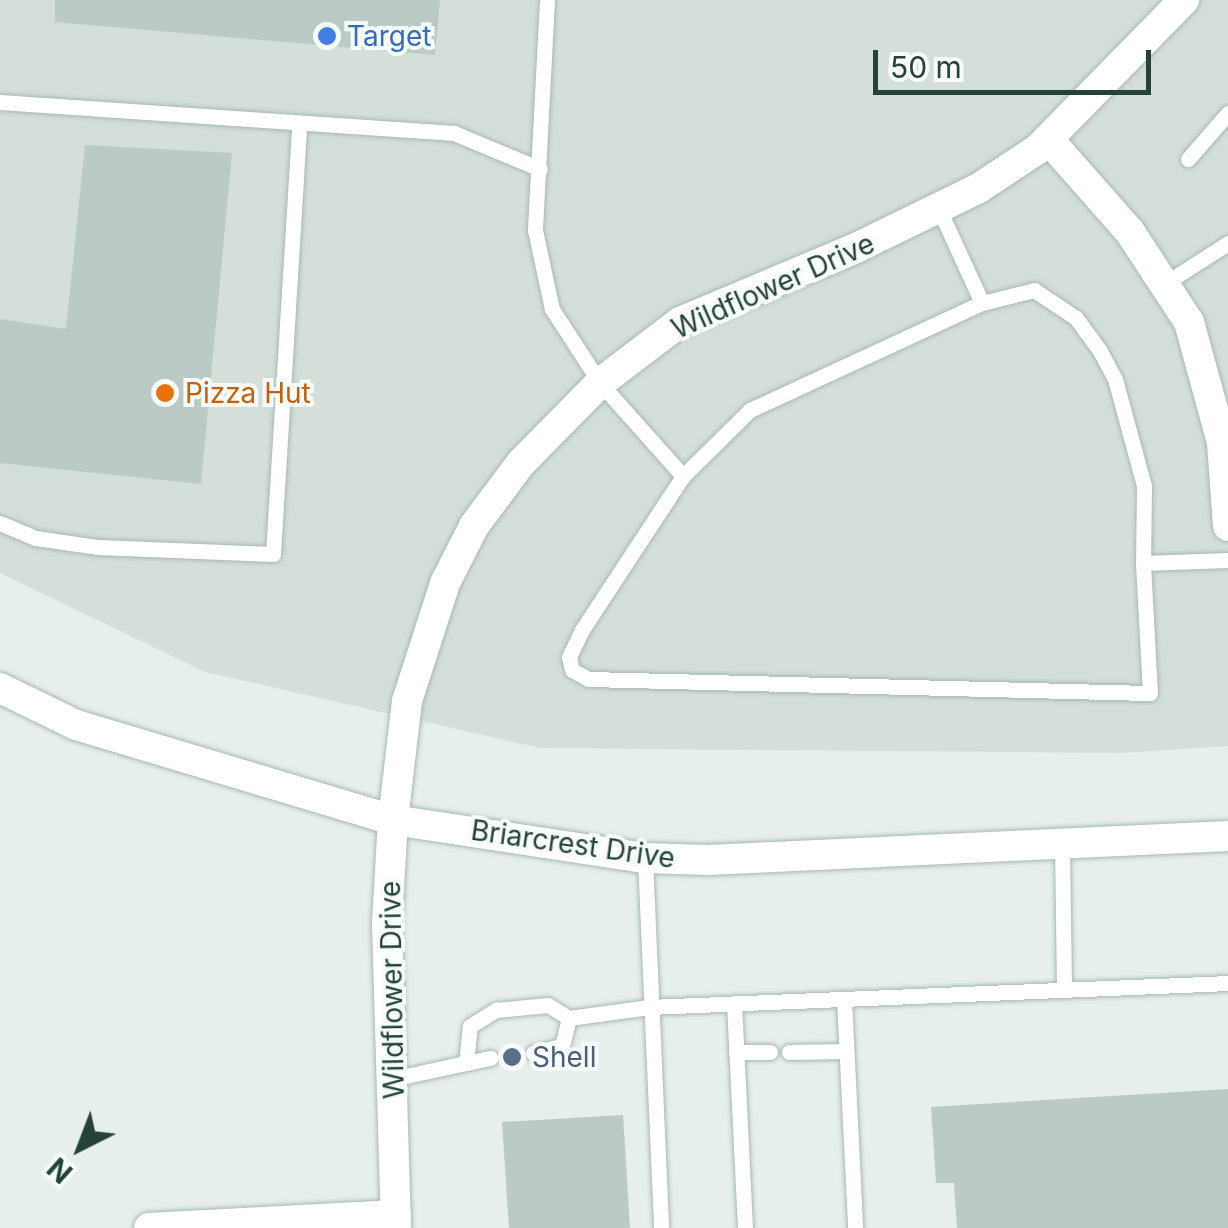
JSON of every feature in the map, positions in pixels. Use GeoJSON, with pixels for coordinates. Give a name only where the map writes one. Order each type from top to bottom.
{"type":"FeatureCollection","features":[{"type":"Feature","properties":{"kind":"street","name":"Wildflower Drive"},"geometry":{"type":"LineString","coordinates":[[396,1222],[387,923],[393,820],[407,701],[445,584],[474,526],[521,463],[600,383],[680,322],[979,188],[1048,139],[1184,0]]}},
{"type":"Feature","properties":{"kind":"street"},"geometry":{"type":"LineString","coordinates":[[1048,139],[1130,232],[1190,322],[1221,410],[1228,526]]}},
{"type":"Feature","properties":{"kind":"street","name":"Briarcrest Drive"},"geometry":{"type":"LineString","coordinates":[[0,688],[76,726],[393,820],[645,858],[708,860],[1228,836]]}},
{"type":"Feature","properties":{"kind":"street"},"geometry":{"type":"LineString","coordinates":[[149,1228],[396,1222]]}},
{"type":"Feature","properties":{"kind":"lane"},"geometry":{"type":"LineString","coordinates":[[546,0],[536,230],[552,309],[600,383],[684,476]]}},
{"type":"Feature","properties":{"kind":"lane"},"geometry":{"type":"LineString","coordinates":[[0,102],[454,133],[540,169]]}},
{"type":"Feature","properties":{"kind":"lane"},"geometry":{"type":"LineString","coordinates":[[1188,159],[1228,113]]}},
{"type":"Feature","properties":{"kind":"lane"},"geometry":{"type":"LineString","coordinates":[[0,523],[36,538],[98,547],[273,554],[299,124]]}},
{"type":"Feature","properties":{"kind":"lane"},"geometry":{"type":"LineString","coordinates":[[939,208],[982,303]]}},
{"type":"Feature","properties":{"kind":"lane"},"geometry":{"type":"LineString","coordinates":[[1164,284],[1228,243]]}},
{"type":"Feature","properties":{"kind":"lane"},"geometry":{"type":"LineString","coordinates":[[1034,290],[1076,318],[1115,379],[1144,486],[1143,563],[1150,693],[588,679],[572,670],[569,657],[684,476],[750,410],[982,303],[1034,290]]}},
{"type":"Feature","properties":{"kind":"lane"},"geometry":{"type":"LineString","coordinates":[[1143,563],[1228,560]]}},
{"type":"Feature","properties":{"kind":"lane"},"geometry":{"type":"LineString","coordinates":[[1062,844],[1064,990]]}},
{"type":"Feature","properties":{"kind":"lane"},"geometry":{"type":"LineString","coordinates":[[645,858],[648,1007],[661,1228]]}},
{"type":"Feature","properties":{"kind":"lane"},"geometry":{"type":"LineString","coordinates":[[466,1063],[470,1026],[481,1015],[548,1005],[569,1018],[648,1007],[1228,983]]}},
{"type":"Feature","properties":{"kind":"lane"},"geometry":{"type":"LineString","coordinates":[[844,999],[855,1228]]}},
{"type":"Feature","properties":{"kind":"lane"},"geometry":{"type":"LineString","coordinates":[[734,1003],[745,1228]]}},
{"type":"Feature","properties":{"kind":"lane"},"geometry":{"type":"LineString","coordinates":[[533,1053],[562,1046],[569,1018]]}},
{"type":"Feature","properties":{"kind":"lane"},"geometry":{"type":"LineString","coordinates":[[788,1052],[846,1051]]}},
{"type":"Feature","properties":{"kind":"lane"},"geometry":{"type":"LineString","coordinates":[[736,1052],[770,1052]]}},
{"type":"Feature","properties":{"kind":"lane"},"geometry":{"type":"LineString","coordinates":[[392,1079],[490,1058]]}},
{"type":"Feature","properties":{"kind":"shaded area"},"geometry":{"type":"Polygon","coordinates":[[[0,0],[1228,0],[1228,746],[1121,753],[540,748],[205,672],[0,573],[0,0]]]}},
{"type":"Feature","properties":{"kind":"building","name":"Target"},"geometry":{"type":"Polygon","coordinates":[[[55,0],[440,0],[435,55],[55,22],[55,0]]]}},
{"type":"Feature","properties":{"kind":"building"},"geometry":{"type":"Polygon","coordinates":[[[85,145],[232,153],[201,484],[0,463],[0,319],[66,329],[85,145]]]}},
{"type":"Feature","properties":{"kind":"building"},"geometry":{"type":"Polygon","coordinates":[[[1228,1089],[1228,1228],[957,1228],[954,1183],[936,1183],[931,1107],[1228,1089]]]}},
{"type":"Feature","properties":{"kind":"building"},"geometry":{"type":"Polygon","coordinates":[[[623,1115],[630,1228],[509,1228],[502,1122],[623,1115]]]}},
{"type":"Feature","properties":{"kind":"place","name":"Target"},"geometry":{"type":"Point","coordinates":[327,36]}},
{"type":"Feature","properties":{"kind":"place","name":"Pizza Hut"},"geometry":{"type":"Point","coordinates":[165,393]}},
{"type":"Feature","properties":{"kind":"place","name":"Shell"},"geometry":{"type":"Point","coordinates":[512,1057]}}]}
